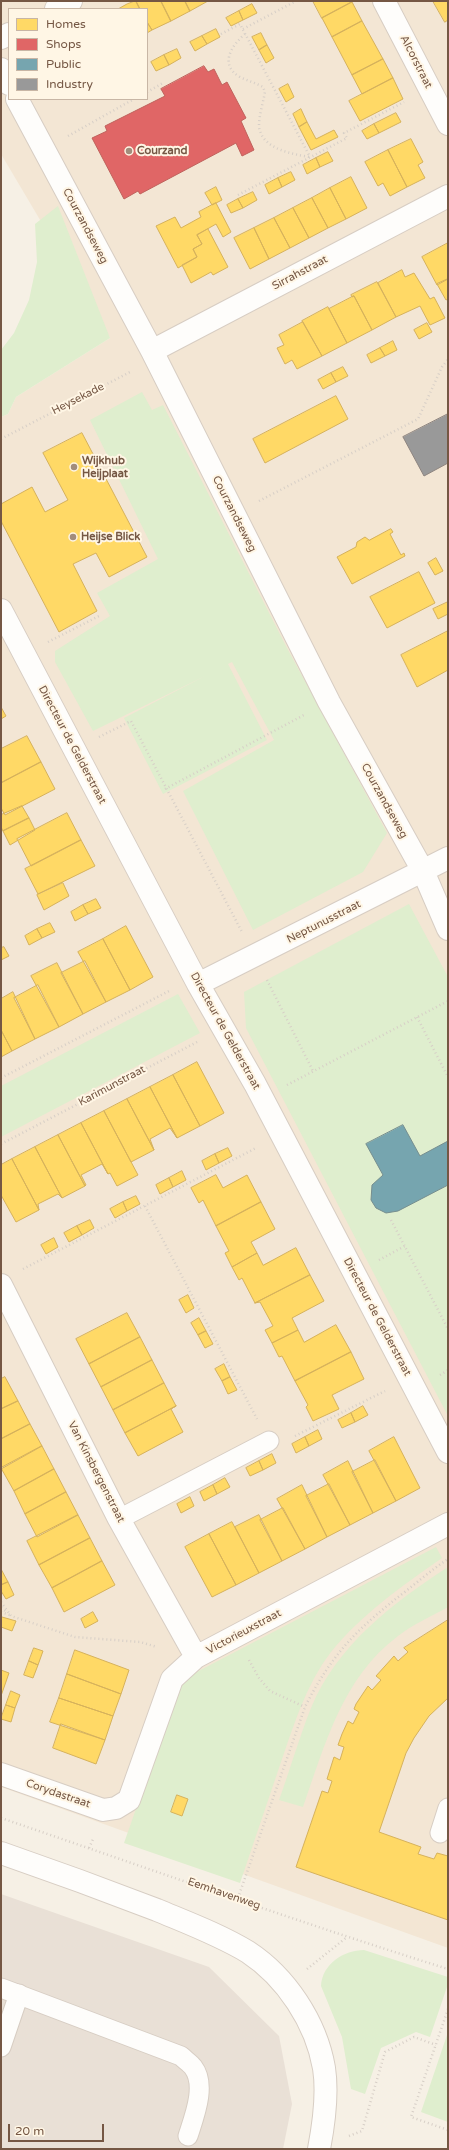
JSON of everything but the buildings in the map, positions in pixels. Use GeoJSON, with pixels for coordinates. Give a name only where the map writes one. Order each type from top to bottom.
{"type":"FeatureCollection","features":[{"type":"Feature","properties":{"kind":"street"},"geometry":{"type":"LineString","coordinates":[[58,8],[71,1]]}},
{"type":"Feature","properties":{"kind":"street","name":"Alcorstraat"},"geometry":{"type":"LineString","coordinates":[[384,1],[448,124]]}},
{"type":"Feature","properties":{"kind":"street"},"geometry":{"type":"LineString","coordinates":[[1,68],[8,82]]}},
{"type":"Feature","properties":{"kind":"street","name":"Courzandseweg"},"geometry":{"type":"LineString","coordinates":[[18,100],[153,355],[329,702],[423,871],[448,929]]}},
{"type":"Feature","properties":{"kind":"street","name":"Sirrahstraat"},"geometry":{"type":"LineString","coordinates":[[153,355],[448,196]]}},
{"type":"Feature","properties":{"kind":"street","name":"Directeur de Gelderstraat"},"geometry":{"type":"LineString","coordinates":[[1,610],[198,984],[262,1098],[298,1170],[448,1452]]}},
{"type":"Feature","properties":{"kind":"street","name":"Neptunusstraat"},"geometry":{"type":"LineString","coordinates":[[198,984],[255,957],[448,858]]}},
{"type":"Feature","properties":{"kind":"street","name":"Van Kinsbergenstraat"},"geometry":{"type":"LineString","coordinates":[[1,1285],[119,1519],[196,1657]]}},
{"type":"Feature","properties":{"kind":"street","name":"Victorieuxstraat"},"geometry":{"type":"LineString","coordinates":[[116,1808],[129,1800],[172,1679],[196,1657],[448,1524]]}},
{"type":"Feature","properties":{"kind":"street","name":"Corydastraat"},"geometry":{"type":"LineString","coordinates":[[1,1774],[103,1810],[116,1808]]}},
{"type":"Feature","properties":{"kind":"street"},"geometry":{"type":"LineString","coordinates":[[1,1852],[98,1887],[229,1942],[264,1965],[287,1985],[310,2026],[320,2050],[324,2069],[324,2124],[319,2149]]}},
{"type":"Feature","properties":{"kind":"lane"},"geometry":{"type":"LineString","coordinates":[[119,1519],[269,1441]]}},
{"type":"Feature","properties":{"kind":"lane"},"geometry":{"type":"LineString","coordinates":[[440,1833],[448,1808]]}},
{"type":"Feature","properties":{"kind":"lane"},"geometry":{"type":"LineString","coordinates":[[1,1988],[181,2056],[194,2068],[198,2084],[199,2102],[188,2136]]}},
{"type":"Feature","properties":{"kind":"lane"},"geometry":{"type":"LineString","coordinates":[[1,2047],[19,1994]]}},
{"type":"Feature","properties":{"kind":"path"},"geometry":{"type":"LineString","coordinates":[[243,29],[296,1]]}},
{"type":"Feature","properties":{"kind":"path"},"geometry":{"type":"LineString","coordinates":[[221,34],[240,24],[310,157]]}},
{"type":"Feature","properties":{"kind":"path"},"geometry":{"type":"LineString","coordinates":[[245,34],[236,42],[230,51],[228,59],[229,66],[240,76],[263,88],[265,92],[260,126],[262,135],[267,141],[282,150],[294,155],[310,157]]}},
{"type":"Feature","properties":{"kind":"path"},"geometry":{"type":"LineString","coordinates":[[148,91],[163,83]]}},
{"type":"Feature","properties":{"kind":"path"},"geometry":{"type":"LineString","coordinates":[[238,195],[347,138],[344,133],[430,88]]}},
{"type":"Feature","properties":{"kind":"path"},"geometry":{"type":"LineString","coordinates":[[44,149],[132,100]]}},
{"type":"Feature","properties":{"kind":"path","name":"Heysekade"},"geometry":{"type":"LineString","coordinates":[[1,439],[153,355]]}},
{"type":"Feature","properties":{"kind":"path"},"geometry":{"type":"LineString","coordinates":[[234,514],[418,419],[442,366],[448,359]]}},
{"type":"Feature","properties":{"kind":"path"},"geometry":{"type":"LineString","coordinates":[[24,654],[101,615]]}},
{"type":"Feature","properties":{"kind":"path"},"geometry":{"type":"LineString","coordinates":[[165,789],[329,702]]}},
{"type":"Feature","properties":{"kind":"path"},"geometry":{"type":"LineString","coordinates":[[75,750],[131,721],[165,789],[255,957],[313,1071]]}},
{"type":"Feature","properties":{"kind":"path"},"geometry":{"type":"LineString","coordinates":[[1,1078],[175,988],[198,984]]}},
{"type":"Feature","properties":{"kind":"path"},"geometry":{"type":"LineString","coordinates":[[262,1098],[448,1001]]}},
{"type":"Feature","properties":{"kind":"path"},"geometry":{"type":"LineString","coordinates":[[417,1017],[448,1077]]}},
{"type":"Feature","properties":{"kind":"path","name":"Karimunstraat"},"geometry":{"type":"LineString","coordinates":[[1,1144],[224,1029]]}},
{"type":"Feature","properties":{"kind":"path"},"geometry":{"type":"LineString","coordinates":[[22,1269],[281,1135]]}},
{"type":"Feature","properties":{"kind":"path"},"geometry":{"type":"LineString","coordinates":[[145,1206],[250,1408],[273,1447],[409,1379]]}},
{"type":"Feature","properties":{"kind":"path"},"geometry":{"type":"LineString","coordinates":[[391,1220],[448,1329]]}},
{"type":"Feature","properties":{"kind":"path"},"geometry":{"type":"LineString","coordinates":[[238,1898],[305,1707],[317,1683],[338,1652],[367,1622],[448,1559]]}},
{"type":"Feature","properties":{"kind":"path"},"geometry":{"type":"LineString","coordinates":[[1,1602],[11,1616]]}},
{"type":"Feature","properties":{"kind":"path"},"geometry":{"type":"LineString","coordinates":[[1,1608],[11,1616]]}},
{"type":"Feature","properties":{"kind":"path"},"geometry":{"type":"LineString","coordinates":[[1,1612],[75,1638],[140,1642],[196,1657]]}},
{"type":"Feature","properties":{"kind":"path"},"geometry":{"type":"LineString","coordinates":[[236,1636],[260,1678],[270,1691],[305,1707]]}},
{"type":"Feature","properties":{"kind":"path","name":"Eemhavenweg"},"geometry":{"type":"LineString","coordinates":[[1,1818],[238,1898],[347,1937],[448,1969]]}},
{"type":"Feature","properties":{"kind":"path"},"geometry":{"type":"LineString","coordinates":[[287,1985],[347,1937]]}},
{"type":"Feature","properties":{"kind":"path"},"geometry":{"type":"LineString","coordinates":[[448,2009],[411,2117],[448,2130]]}},
{"type":"Feature","properties":{"kind":"path"},"geometry":{"type":"LineString","coordinates":[[342,2140],[362,2130],[385,2052],[414,2037],[436,2045]]}},
{"type":"Feature","properties":{"kind":"shaded area"},"geometry":{"type":"Polygon","coordinates":[[[1,1],[448,1],[448,1948],[1,1787],[1,417],[8,414],[16,397],[110,338],[1,154],[1,1]]]}},
{"type":"Feature","properties":{"kind":"shaded area"},"geometry":{"type":"Polygon","coordinates":[[[1,1894],[209,1967],[279,2036],[292,2104],[283,2149],[1,2149],[1,1894]]]}},
{"type":"Feature","properties":{"kind":"green space"},"geometry":{"type":"Polygon","coordinates":[[[58,206],[110,338],[16,397],[8,414],[1,417],[1,350],[14,333],[29,300],[37,262],[35,224],[58,206]]]}},
{"type":"Feature","properties":{"kind":"green space"},"geometry":{"type":"Polygon","coordinates":[[[142,392],[152,410],[163,405],[287,648],[387,833],[363,872],[253,930],[183,791],[274,740],[232,662],[228,664],[267,740],[163,794],[124,718],[205,676],[93,731],[55,662],[55,651],[110,616],[97,593],[158,559],[90,420],[142,392]]]}},
{"type":"Feature","properties":{"kind":"green space"},"geometry":{"type":"Polygon","coordinates":[[[409,904],[448,977],[448,1416],[246,1028],[244,992],[409,904]]]}},
{"type":"Feature","properties":{"kind":"green space"},"geometry":{"type":"Polygon","coordinates":[[[178,994],[200,1033],[1,1137],[1,1086],[178,994]]]}},
{"type":"Feature","properties":{"kind":"green space"},"geometry":{"type":"Polygon","coordinates":[[[436,1547],[442,1558],[397,1590],[369,1613],[343,1638],[322,1665],[300,1708],[240,1883],[124,1843],[180,1684],[189,1676],[436,1547]]]}},
{"type":"Feature","properties":{"kind":"green space"},"geometry":{"type":"Polygon","coordinates":[[[448,1567],[448,1607],[416,1624],[398,1636],[379,1653],[363,1672],[349,1692],[338,1714],[319,1760],[303,1807],[279,1800],[311,1708],[322,1685],[336,1664],[351,1645],[387,1611],[407,1595],[448,1567]]]}},
{"type":"Feature","properties":{"kind":"green space"},"geometry":{"type":"Polygon","coordinates":[[[364,1950],[448,1977],[448,1984],[430,2037],[416,2032],[381,2048],[365,2094],[351,2089],[342,2037],[321,1986],[325,1971],[335,1960],[349,1953],[364,1950]]]}},
{"type":"Feature","properties":{"kind":"green space"},"geometry":{"type":"Polygon","coordinates":[[[448,2032],[448,2122],[421,2112],[448,2032]]]}},
{"type":"Feature","properties":{"kind":"place","name":"Courzand"},"geometry":{"type":"Point","coordinates":[129,151]}},
{"type":"Feature","properties":{"kind":"place","name":"Wijkhub Heijplaat"},"geometry":{"type":"Point","coordinates":[74,467]}},
{"type":"Feature","properties":{"kind":"place","name":"Heijse Blick"},"geometry":{"type":"Point","coordinates":[73,537]}}]}
